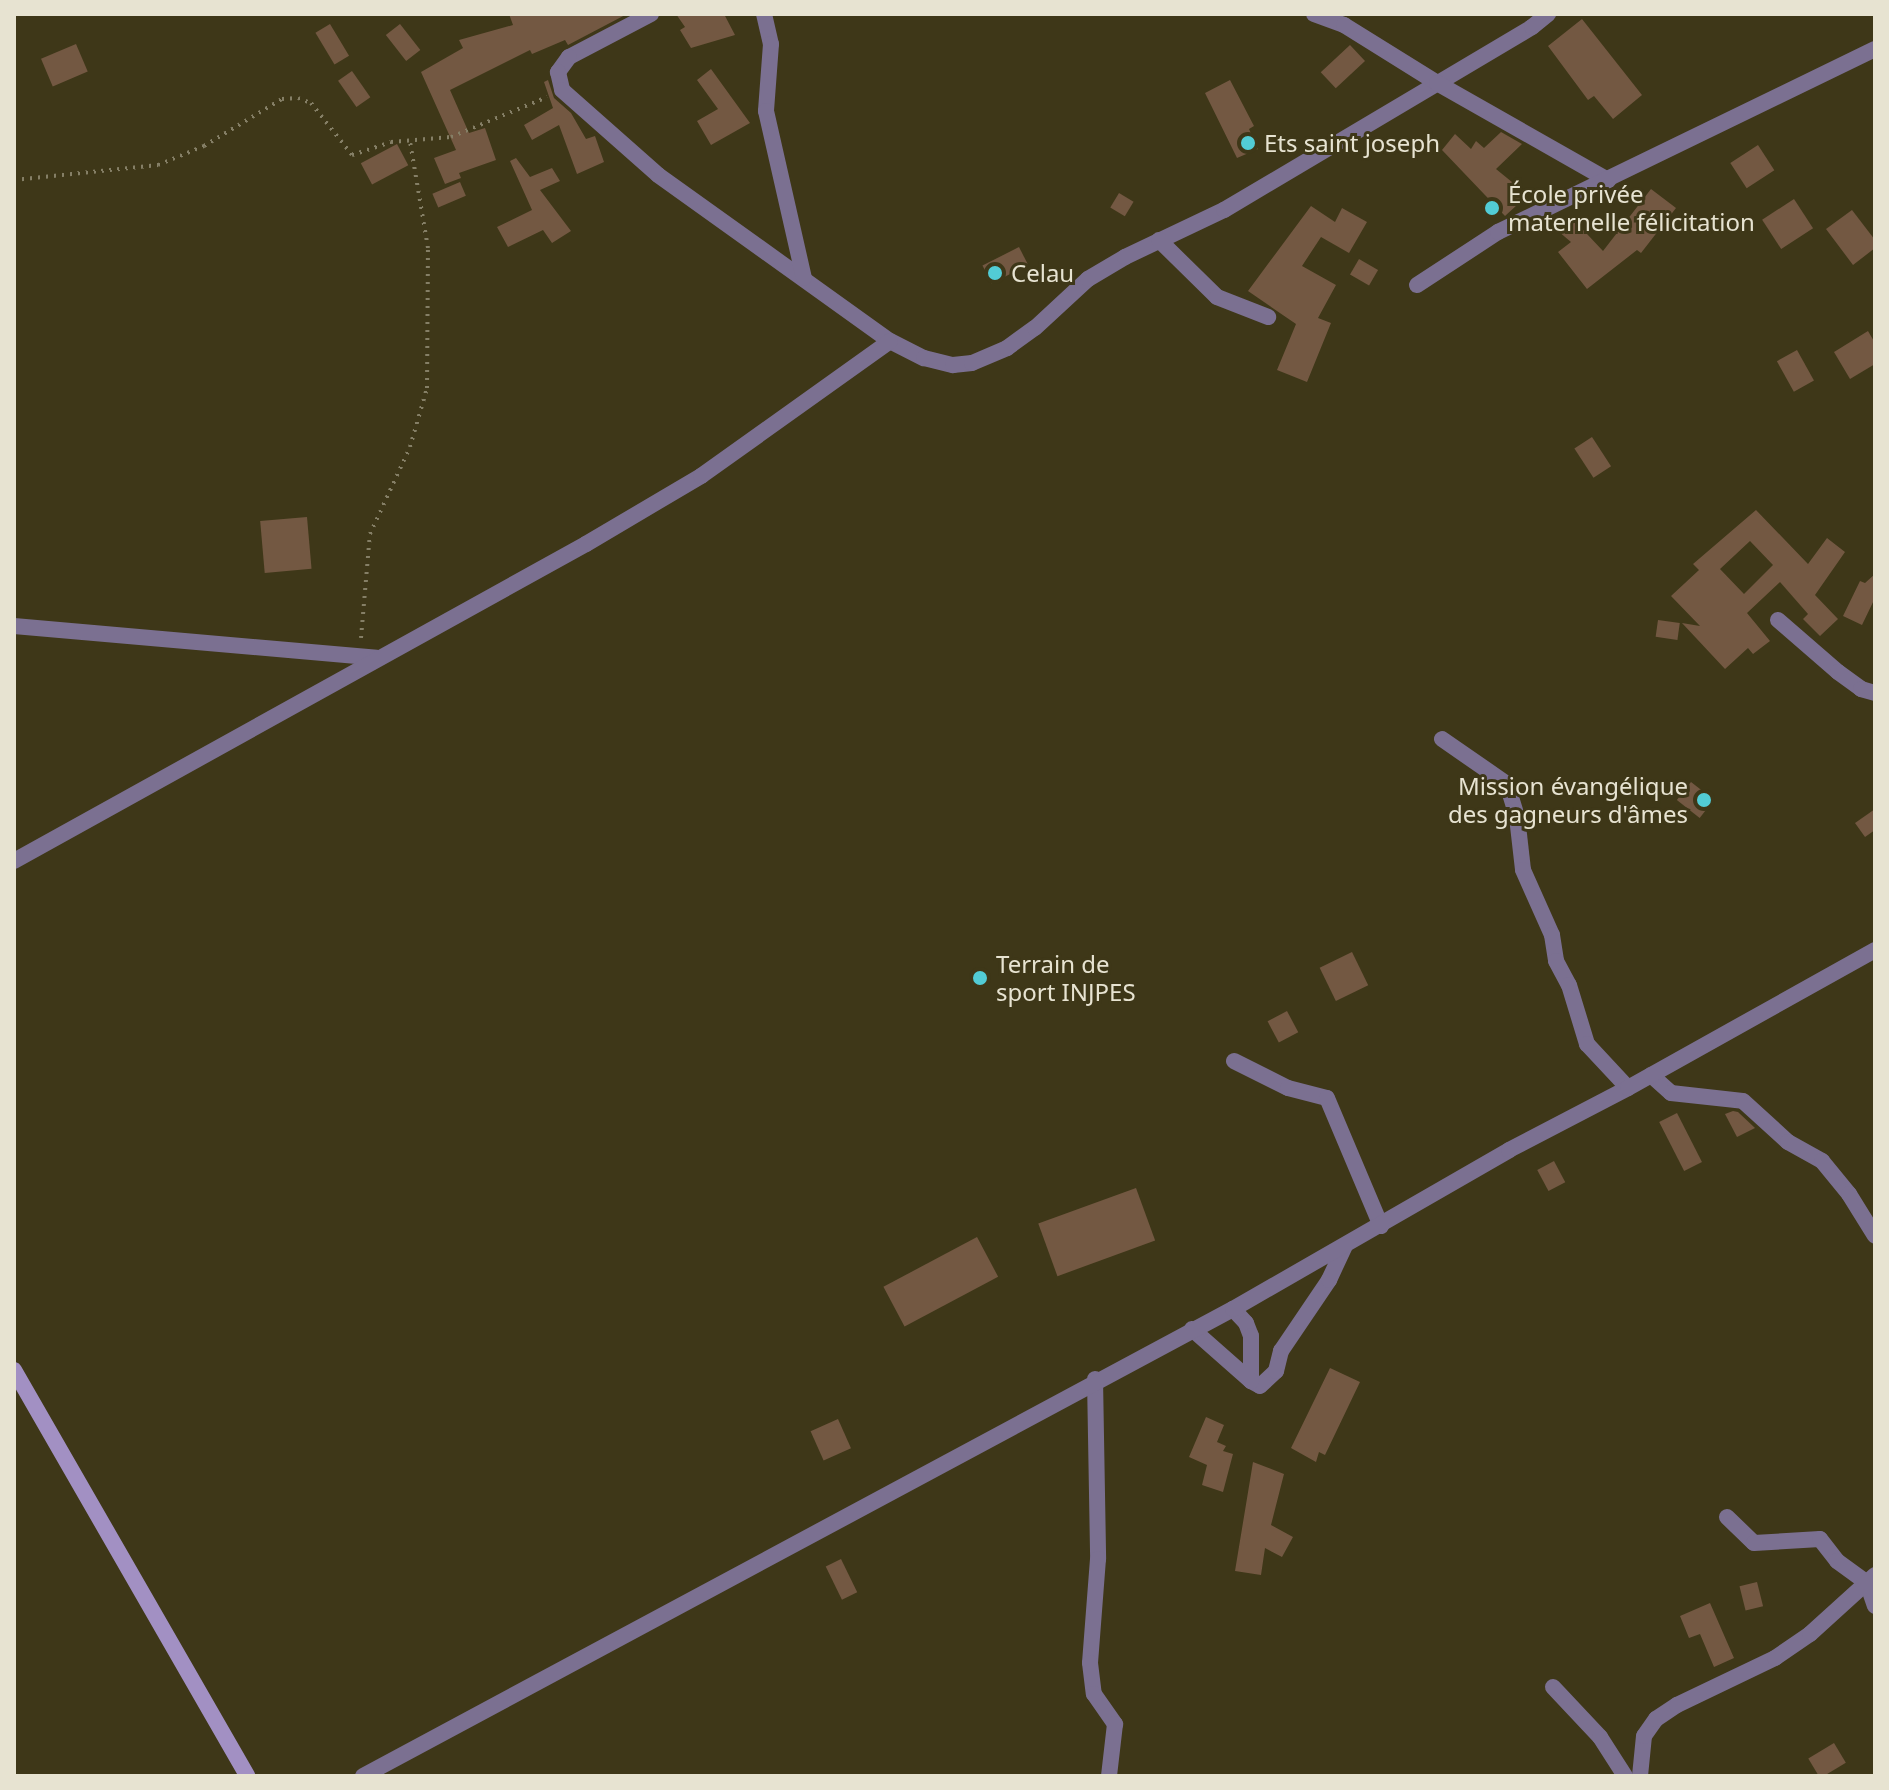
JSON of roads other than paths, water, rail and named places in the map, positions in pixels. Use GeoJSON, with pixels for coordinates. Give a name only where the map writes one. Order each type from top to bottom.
{"type":"FeatureCollection","features":[{"type":"Feature","properties":{"kind":"street"},"geometry":{"type":"LineString","coordinates":[[651,14],[569,57],[558,72],[562,90],[658,175],[890,341],[924,358],[953,365],[972,363],[1007,348],[1035,328],[1088,279],[1159,240],[1224,210],[1532,27],[1548,14]]}},
{"type":"Feature","properties":{"kind":"street"},"geometry":{"type":"LineString","coordinates":[[764,14],[769,20],[771,44],[766,111],[771,146],[786,193],[804,278]]}},
{"type":"Feature","properties":{"kind":"street"},"geometry":{"type":"LineString","coordinates":[[1314,14],[1344,25],[1437,83],[1608,180]]}},
{"type":"Feature","properties":{"kind":"street"},"geometry":{"type":"LineString","coordinates":[[1417,285],[1498,232],[1875,49]]}},
{"type":"Feature","properties":{"kind":"street"},"geometry":{"type":"LineString","coordinates":[[1159,240],[1217,297],[1268,317]]}},
{"type":"Feature","properties":{"kind":"street"},"geometry":{"type":"LineString","coordinates":[[14,861],[369,657],[586,544],[701,476],[890,341]]}},
{"type":"Feature","properties":{"kind":"street"},"geometry":{"type":"LineString","coordinates":[[1778,620],[1838,672],[1861,689],[1875,693]]}},
{"type":"Feature","properties":{"kind":"street"},"geometry":{"type":"LineString","coordinates":[[14,626],[369,657]]}},
{"type":"Feature","properties":{"kind":"street"},"geometry":{"type":"LineString","coordinates":[[1442,739],[1507,784],[1522,844],[1523,870],[1552,935],[1556,961],[1569,985],[1587,1044],[1628,1088]]}},
{"type":"Feature","properties":{"kind":"street"},"geometry":{"type":"LineString","coordinates":[[363,1776],[1095,1379],[1233,1309],[1509,1150],[1628,1088],[1875,950]]}},
{"type":"Feature","properties":{"kind":"street"},"geometry":{"type":"LineString","coordinates":[[1234,1061],[1288,1088],[1327,1098],[1381,1226]]}},
{"type":"Feature","properties":{"kind":"street"},"geometry":{"type":"LineString","coordinates":[[1651,1075],[1671,1093],[1743,1101],[1788,1142],[1822,1161],[1849,1194],[1875,1236]]}},
{"type":"Feature","properties":{"kind":"street"},"geometry":{"type":"LineString","coordinates":[[1192,1329],[1260,1386],[1276,1371],[1281,1351],[1329,1280],[1345,1245]]}},
{"type":"Feature","properties":{"kind":"street"},"geometry":{"type":"LineString","coordinates":[[1233,1309],[1246,1323],[1251,1336],[1251,1381]]}},
{"type":"Feature","properties":{"kind":"street"},"geometry":{"type":"LineString","coordinates":[[14,1370],[247,1776]]}},
{"type":"Feature","properties":{"kind":"street"},"geometry":{"type":"LineString","coordinates":[[1095,1379],[1098,1559],[1090,1663],[1094,1694],[1115,1724],[1109,1776]]}},
{"type":"Feature","properties":{"kind":"street"},"geometry":{"type":"LineString","coordinates":[[1727,1517],[1754,1543],[1820,1539],[1837,1561],[1871,1579]]}},
{"type":"Feature","properties":{"kind":"street"},"geometry":{"type":"LineString","coordinates":[[1871,1579],[1875,1606]]}},
{"type":"Feature","properties":{"kind":"street"},"geometry":{"type":"LineString","coordinates":[[1640,1776],[1644,1736],[1656,1719],[1677,1705],[1775,1658],[1810,1634],[1871,1579]]}},
{"type":"Feature","properties":{"kind":"street"},"geometry":{"type":"LineString","coordinates":[[1553,1687],[1600,1737],[1625,1776]]}},
{"type":"Feature","properties":{"kind":"place","name":"Ets saint joseph"},"geometry":{"type":"Point","coordinates":[1248,143]}},
{"type":"Feature","properties":{"kind":"place","name":"École privée maternelle félicitation"},"geometry":{"type":"Point","coordinates":[1492,208]}},
{"type":"Feature","properties":{"kind":"place","name":"Celau"},"geometry":{"type":"Point","coordinates":[995,273]}},
{"type":"Feature","properties":{"kind":"place","name":"Mission évangélique des gagneurs d'âmes"},"geometry":{"type":"Point","coordinates":[1704,800]}},
{"type":"Feature","properties":{"kind":"place","name":"Terrain de sport INJPES"},"geometry":{"type":"Point","coordinates":[980,978]}}]}
